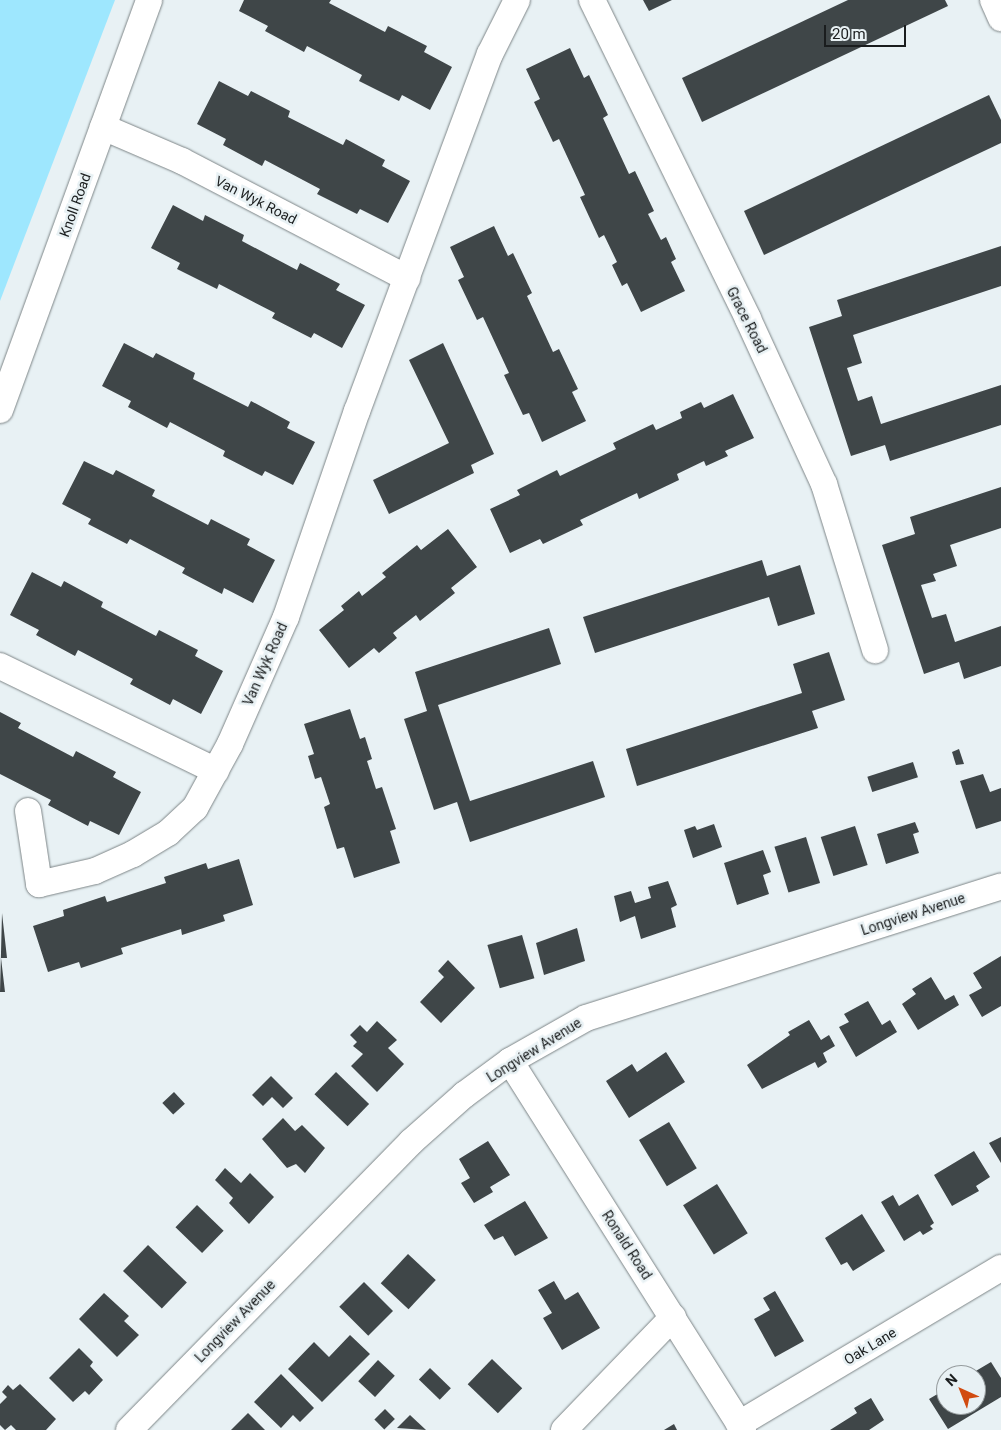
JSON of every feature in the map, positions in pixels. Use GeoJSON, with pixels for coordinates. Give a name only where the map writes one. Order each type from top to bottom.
{"type":"FeatureCollection","features":[{"type":"Feature","properties":{"kind":"street","name":"Knoll Road"},"geometry":{"type":"LineString","coordinates":[[0,410],[149,0]]}},
{"type":"Feature","properties":{"kind":"street","name":"Van Wyk Road"},"geometry":{"type":"LineString","coordinates":[[28,812],[38,884],[95,871],[133,854],[168,833],[195,808],[216,771],[286,617],[357,411],[490,54],[517,0]]}},
{"type":"Feature","properties":{"kind":"street","name":"Grace Road"},"geometry":{"type":"LineString","coordinates":[[592,0],[748,319],[824,484],[875,650]]}},
{"type":"Feature","properties":{"kind":"street"},"geometry":{"type":"LineString","coordinates":[[993,0],[1001,18]]}},
{"type":"Feature","properties":{"kind":"street","name":"Van Wyk Road"},"geometry":{"type":"LineString","coordinates":[[103,127],[182,161],[407,278]]}},
{"type":"Feature","properties":{"kind":"street"},"geometry":{"type":"LineString","coordinates":[[0,666],[216,771]]}},
{"type":"Feature","properties":{"kind":"street","name":"Longview Avenue"},"geometry":{"type":"LineString","coordinates":[[128,1430],[411,1142],[464,1095],[510,1061],[586,1018],[1001,886]]}},
{"type":"Feature","properties":{"kind":"street","name":"Ronald Road"},"geometry":{"type":"LineString","coordinates":[[510,1061],[741,1427]]}},
{"type":"Feature","properties":{"kind":"street","name":"Oak Lane"},"geometry":{"type":"LineString","coordinates":[[741,1427],[1001,1268]]}},
{"type":"Feature","properties":{"kind":"street"},"geometry":{"type":"LineString","coordinates":[[564,1430],[673,1317]]}},
{"type":"Feature","properties":{"kind":"shaded area"},"geometry":{"type":"Polygon","coordinates":[[[0,0],[115,0],[0,301],[0,0]]]}},
{"type":"Feature","properties":{"kind":"building"},"geometry":{"type":"Polygon","coordinates":[[[244,0],[331,0],[329,3],[385,32],[388,26],[427,46],[424,52],[452,67],[430,110],[402,95],[399,101],[359,81],[362,75],[307,46],[304,52],[265,31],[268,26],[239,11],[244,0]]]}},
{"type":"Feature","properties":{"kind":"building"},"geometry":{"type":"Polygon","coordinates":[[[643,0],[672,0],[649,11],[643,0]]]}},
{"type":"Feature","properties":{"kind":"building"},"geometry":{"type":"Polygon","coordinates":[[[848,0],[945,0],[948,6],[702,122],[682,78],[848,0]]]}},
{"type":"Feature","properties":{"kind":"building"},"geometry":{"type":"Polygon","coordinates":[[[570,48],[584,78],[589,75],[608,115],[603,118],[629,174],[635,171],[654,211],[648,214],[661,240],[666,237],[676,259],[671,262],[685,291],[641,312],[627,283],[622,286],[612,265],[617,262],[604,235],[599,238],[580,197],[585,195],[559,139],[553,142],[534,102],[540,99],[526,69],[570,48]]]}},
{"type":"Feature","properties":{"kind":"building"},"geometry":{"type":"Polygon","coordinates":[[[219,81],[248,96],[251,91],[290,111],[288,117],[343,145],[346,139],[385,160],[382,166],[410,181],[388,223],[360,209],[357,214],[317,194],[320,189],[265,160],[262,166],[223,145],[226,139],[197,124],[219,81]]]}},
{"type":"Feature","properties":{"kind":"building"},"geometry":{"type":"Polygon","coordinates":[[[989,95],[1001,120],[1001,143],[764,255],[744,211],[989,95]]]}},
{"type":"Feature","properties":{"kind":"building"},"geometry":{"type":"Polygon","coordinates":[[[173,205],[203,221],[205,215],[244,235],[242,241],[297,270],[300,263],[340,284],[336,290],[365,305],[342,348],[314,333],[311,338],[272,318],[275,313],[219,284],[217,289],[177,269],[180,263],[151,248],[173,205]]]}},
{"type":"Feature","properties":{"kind":"building"},"geometry":{"type":"Polygon","coordinates":[[[494,226],[508,256],[513,253],[532,293],[527,296],[553,352],[559,349],[578,389],[572,392],[586,421],[542,442],[529,413],[523,415],[504,375],[509,373],[483,317],[477,320],[458,280],[464,277],[450,247],[494,226]]]}},
{"type":"Feature","properties":{"kind":"building"},"geometry":{"type":"Polygon","coordinates":[[[1001,246],[1001,286],[853,335],[862,363],[847,368],[858,401],[872,396],[881,424],[1001,385],[1001,425],[890,461],[885,445],[851,456],[809,327],[842,316],[837,300],[1001,246]]]}},
{"type":"Feature","properties":{"kind":"building"},"geometry":{"type":"Polygon","coordinates":[[[124,343],[153,358],[156,353],[195,373],[193,379],[248,407],[251,401],[290,422],[287,428],[315,442],[293,485],[265,471],[262,476],[223,456],[225,451],[170,422],[167,428],[128,407],[131,401],[102,386],[124,343]]]}},
{"type":"Feature","properties":{"kind":"building"},"geometry":{"type":"Polygon","coordinates":[[[443,343],[494,454],[471,465],[474,473],[389,514],[373,480],[449,443],[409,360],[443,343]]]}},
{"type":"Feature","properties":{"kind":"building"},"geometry":{"type":"Polygon","coordinates":[[[733,394],[754,438],[725,451],[728,456],[706,466],[704,461],[677,474],[679,480],[639,499],[637,493],[580,520],[583,525],[543,544],[540,539],[510,553],[490,509],[520,495],[517,490],[557,470],[560,476],[616,449],[613,443],[653,424],[656,430],[682,418],[680,412],[701,402],[704,408],[733,394]]]}},
{"type":"Feature","properties":{"kind":"building"},"geometry":{"type":"Polygon","coordinates":[[[84,461],[113,475],[116,470],[155,490],[152,496],[208,525],[211,519],[250,539],[247,545],[275,560],[253,603],[224,588],[222,594],[182,573],[185,568],[130,539],[127,544],[88,524],[91,519],[62,504],[84,461]]]}},
{"type":"Feature","properties":{"kind":"building"},"geometry":{"type":"Polygon","coordinates":[[[1001,487],[1001,528],[950,545],[957,566],[933,574],[936,581],[921,585],[932,618],[946,614],[955,642],[1001,626],[1001,666],[964,679],[959,662],[924,674],[882,545],[915,534],[910,517],[1001,487]]]}},
{"type":"Feature","properties":{"kind":"building"},"geometry":{"type":"Polygon","coordinates":[[[448,529],[477,567],[451,588],[455,593],[420,621],[416,615],[393,633],[397,638],[379,653],[374,648],[349,668],[319,630],[344,610],[341,606],[359,591],[362,596],[386,577],[382,573],[417,545],[421,550],[448,529]]]}},
{"type":"Feature","properties":{"kind":"building"},"geometry":{"type":"Polygon","coordinates":[[[762,560],[767,576],[800,565],[815,614],[778,626],[769,597],[595,653],[583,617],[762,560]]]}},
{"type":"Feature","properties":{"kind":"building"},"geometry":{"type":"Polygon","coordinates":[[[32,572],[61,587],[64,581],[103,602],[101,607],[156,636],[159,630],[198,650],[195,656],[223,671],[201,714],[173,699],[170,705],[130,684],[133,679],[78,650],[75,656],[36,635],[39,630],[10,615],[32,572]]]}},
{"type":"Feature","properties":{"kind":"building"},"geometry":{"type":"Polygon","coordinates":[[[549,628],[561,664],[438,705],[470,801],[593,761],[605,797],[470,842],[457,802],[434,810],[404,719],[427,711],[415,672],[549,628]]]}},
{"type":"Feature","properties":{"kind":"building"},"geometry":{"type":"Polygon","coordinates":[[[829,652],[845,700],[812,711],[818,728],[637,786],[626,749],[802,693],[793,664],[829,652]]]}},
{"type":"Feature","properties":{"kind":"building"},"geometry":{"type":"Polygon","coordinates":[[[350,709],[360,739],[365,737],[372,759],[367,761],[376,789],[382,787],[396,829],[390,831],[400,863],[354,878],[344,847],[337,849],[324,807],[330,804],[321,777],[315,779],[308,756],[314,754],[304,724],[350,709]]]}},
{"type":"Feature","properties":{"kind":"building"},"geometry":{"type":"Polygon","coordinates":[[[0,712],[21,723],[18,728],[73,757],[76,751],[116,772],[113,777],[141,792],[119,835],[90,821],[88,826],[48,805],[51,800],[0,774],[0,712]]]}},
{"type":"Feature","properties":{"kind":"building"},"geometry":{"type":"Polygon","coordinates":[[[959,749],[964,764],[956,765],[952,752],[959,749]]]}},
{"type":"Feature","properties":{"kind":"building"},"geometry":{"type":"Polygon","coordinates":[[[913,762],[918,777],[872,792],[867,777],[913,762]]]}},
{"type":"Feature","properties":{"kind":"building"},"geometry":{"type":"Polygon","coordinates":[[[983,774],[990,792],[1001,788],[1001,821],[976,829],[960,781],[983,774]]]}},
{"type":"Feature","properties":{"kind":"building"},"geometry":{"type":"Polygon","coordinates":[[[915,822],[919,832],[913,834],[919,853],[886,864],[877,834],[915,822]]]}},
{"type":"Feature","properties":{"kind":"building"},"geometry":{"type":"Polygon","coordinates":[[[714,824],[722,847],[693,858],[684,830],[695,826],[697,830],[714,824]]]}},
{"type":"Feature","properties":{"kind":"building"},"geometry":{"type":"Polygon","coordinates":[[[855,826],[868,865],[833,876],[821,837],[855,826]]]}},
{"type":"Feature","properties":{"kind":"building"},"geometry":{"type":"Polygon","coordinates":[[[806,837],[820,883],[788,893],[774,847],[806,837]]]}},
{"type":"Feature","properties":{"kind":"building"},"geometry":{"type":"Polygon","coordinates":[[[763,850],[771,872],[763,875],[769,894],[737,905],[724,863],[763,850]]]}},
{"type":"Feature","properties":{"kind":"building"},"geometry":{"type":"Polygon","coordinates":[[[239,859],[253,905],[223,915],[225,921],[182,935],[181,929],[121,948],[123,954],[81,968],[79,962],[48,972],[33,926],[64,916],[63,910],[105,896],[107,902],[166,883],[164,877],[206,863],[208,869],[239,859]]]}},
{"type":"Feature","properties":{"kind":"building"},"geometry":{"type":"Polygon","coordinates":[[[668,881],[677,905],[671,908],[676,927],[641,939],[635,916],[620,922],[614,896],[631,891],[635,903],[651,898],[648,887],[668,881]]]}},
{"type":"Feature","properties":{"kind":"building"},"geometry":{"type":"Polygon","coordinates":[[[2,913],[7,958],[1,958],[5,992],[0,992],[2,913]]]}},
{"type":"Feature","properties":{"kind":"building"},"geometry":{"type":"Polygon","coordinates":[[[577,928],[585,961],[544,975],[536,943],[577,928]]]}},
{"type":"Feature","properties":{"kind":"building"},"geometry":{"type":"Polygon","coordinates":[[[522,935],[534,978],[500,988],[487,945],[522,935]]]}},
{"type":"Feature","properties":{"kind":"building"},"geometry":{"type":"Polygon","coordinates":[[[1001,956],[1001,1006],[982,1017],[969,995],[982,988],[973,973],[1001,956]]]}},
{"type":"Feature","properties":{"kind":"building"},"geometry":{"type":"Polygon","coordinates":[[[448,960],[475,988],[441,1023],[420,1002],[444,977],[438,971],[448,960]]]}},
{"type":"Feature","properties":{"kind":"building"},"geometry":{"type":"Polygon","coordinates":[[[931,977],[945,1000],[954,995],[959,1005],[918,1030],[902,1004],[916,994],[912,989],[931,977]]]}},
{"type":"Feature","properties":{"kind":"building"},"geometry":{"type":"Polygon","coordinates":[[[868,1001],[882,1025],[890,1020],[897,1032],[856,1057],[839,1027],[849,1022],[844,1014],[868,1001]]]}},
{"type":"Feature","properties":{"kind":"building"},"geometry":{"type":"Polygon","coordinates":[[[809,1020],[821,1040],[829,1035],[835,1046],[823,1053],[827,1062],[818,1068],[815,1062],[762,1089],[747,1065],[790,1035],[788,1032],[809,1020]]]}},
{"type":"Feature","properties":{"kind":"building"},"geometry":{"type":"Polygon","coordinates":[[[377,1021],[397,1040],[388,1048],[404,1064],[377,1092],[351,1066],[363,1054],[353,1046],[357,1042],[350,1035],[360,1025],[367,1032],[377,1021]]]}},
{"type":"Feature","properties":{"kind":"building"},"geometry":{"type":"Polygon","coordinates":[[[666,1052],[685,1082],[629,1118],[606,1081],[632,1064],[637,1072],[666,1052]]]}},
{"type":"Feature","properties":{"kind":"building"},"geometry":{"type":"Polygon","coordinates":[[[336,1072],[369,1104],[348,1126],[314,1094],[336,1072]]]}},
{"type":"Feature","properties":{"kind":"building"},"geometry":{"type":"Polygon","coordinates":[[[271,1076],[293,1098],[283,1108],[272,1097],[263,1106],[252,1095],[271,1076]]]}},
{"type":"Feature","properties":{"kind":"building"},"geometry":{"type":"Polygon","coordinates":[[[174,1092],[185,1104],[173,1115],[162,1103],[174,1092]]]}},
{"type":"Feature","properties":{"kind":"building"},"geometry":{"type":"Polygon","coordinates":[[[283,1118],[295,1131],[302,1125],[325,1148],[305,1173],[296,1164],[287,1168],[262,1139],[283,1118]]]}},
{"type":"Feature","properties":{"kind":"building"},"geometry":{"type":"Polygon","coordinates":[[[669,1122],[697,1168],[667,1186],[639,1140],[669,1122]]]}},
{"type":"Feature","properties":{"kind":"building"},"geometry":{"type":"Polygon","coordinates":[[[1001,1137],[1001,1163],[989,1143],[1001,1137]]]}},
{"type":"Feature","properties":{"kind":"building"},"geometry":{"type":"Polygon","coordinates":[[[488,1141],[510,1175],[490,1187],[493,1192],[474,1203],[461,1183],[470,1178],[459,1159],[488,1141]]]}},
{"type":"Feature","properties":{"kind":"building"},"geometry":{"type":"Polygon","coordinates":[[[974,1151],[990,1177],[976,1186],[979,1191],[952,1206],[934,1175],[974,1151]]]}},
{"type":"Feature","properties":{"kind":"building"},"geometry":{"type":"Polygon","coordinates":[[[225,1168],[241,1183],[250,1173],[274,1197],[249,1224],[229,1203],[233,1198],[215,1180],[225,1168]]]}},
{"type":"Feature","properties":{"kind":"building"},"geometry":{"type":"Polygon","coordinates":[[[717,1184],[748,1233],[714,1254],[683,1205],[717,1184]]]}},
{"type":"Feature","properties":{"kind":"building"},"geometry":{"type":"Polygon","coordinates":[[[918,1194],[934,1223],[930,1226],[933,1229],[923,1235],[920,1231],[904,1241],[881,1202],[893,1195],[899,1206],[918,1194]]]}},
{"type":"Feature","properties":{"kind":"building"},"geometry":{"type":"Polygon","coordinates":[[[525,1201],[548,1238],[515,1256],[503,1236],[494,1240],[484,1225],[525,1201]]]}},
{"type":"Feature","properties":{"kind":"building"},"geometry":{"type":"Polygon","coordinates":[[[197,1205],[224,1231],[202,1253],[175,1227],[197,1205]]]}},
{"type":"Feature","properties":{"kind":"building"},"geometry":{"type":"Polygon","coordinates":[[[862,1214],[885,1251],[853,1271],[847,1262],[841,1265],[825,1238],[862,1214]]]}},
{"type":"Feature","properties":{"kind":"building"},"geometry":{"type":"Polygon","coordinates":[[[148,1245],[187,1283],[162,1308],[123,1271],[148,1245]]]}},
{"type":"Feature","properties":{"kind":"building"},"geometry":{"type":"Polygon","coordinates":[[[408,1254],[436,1280],[409,1309],[381,1283],[408,1254]]]}},
{"type":"Feature","properties":{"kind":"building"},"geometry":{"type":"Polygon","coordinates":[[[554,1281],[565,1300],[578,1292],[600,1328],[562,1350],[543,1318],[552,1313],[538,1290],[554,1281]]]}},
{"type":"Feature","properties":{"kind":"building"},"geometry":{"type":"Polygon","coordinates":[[[364,1282],[393,1311],[368,1336],[339,1307],[364,1282]]]}},
{"type":"Feature","properties":{"kind":"building"},"geometry":{"type":"Polygon","coordinates":[[[775,1291],[804,1341],[775,1357],[754,1319],[770,1310],[763,1298],[775,1291]]]}},
{"type":"Feature","properties":{"kind":"building"},"geometry":{"type":"Polygon","coordinates":[[[104,1293],[129,1316],[124,1321],[139,1335],[117,1357],[79,1319],[104,1293]]]}},
{"type":"Feature","properties":{"kind":"building"},"geometry":{"type":"Polygon","coordinates":[[[350,1335],[370,1354],[322,1402],[288,1369],[314,1342],[329,1357],[350,1335]]]}},
{"type":"Feature","properties":{"kind":"building"},"geometry":{"type":"Polygon","coordinates":[[[79,1348],[93,1362],[90,1366],[103,1380],[89,1395],[85,1391],[73,1402],[49,1378],[79,1348]]]}},
{"type":"Feature","properties":{"kind":"building"},"geometry":{"type":"Polygon","coordinates":[[[492,1359],[522,1388],[498,1413],[468,1384],[492,1359]]]}},
{"type":"Feature","properties":{"kind":"building"},"geometry":{"type":"Polygon","coordinates":[[[378,1360],[395,1376],[375,1397],[358,1381],[378,1360]]]}},
{"type":"Feature","properties":{"kind":"building"},"geometry":{"type":"Polygon","coordinates":[[[991,1362],[1001,1378],[1001,1397],[986,1406],[986,1365],[991,1362]]]}},
{"type":"Feature","properties":{"kind":"building"},"geometry":{"type":"Polygon","coordinates":[[[430,1368],[451,1388],[440,1400],[419,1380],[430,1368]]]}},
{"type":"Feature","properties":{"kind":"building"},"geometry":{"type":"Polygon","coordinates":[[[281,1374],[314,1408],[300,1422],[293,1415],[281,1428],[254,1402],[281,1374]]]}},
{"type":"Feature","properties":{"kind":"building"},"geometry":{"type":"Polygon","coordinates":[[[20,1384],[56,1419],[46,1430],[16,1430],[11,1425],[5,1430],[0,1425],[0,1404],[7,1397],[2,1392],[8,1385],[13,1390],[20,1384]]]}},
{"type":"Feature","properties":{"kind":"building"},"geometry":{"type":"Polygon","coordinates":[[[936,1395],[936,1410],[929,1399],[936,1395]]]}},
{"type":"Feature","properties":{"kind":"building"},"geometry":{"type":"Polygon","coordinates":[[[871,1398],[884,1420],[869,1430],[830,1430],[857,1413],[854,1408],[871,1398]]]}},
{"type":"Feature","properties":{"kind":"building"},"geometry":{"type":"Polygon","coordinates":[[[385,1409],[395,1419],[384,1430],[374,1420],[385,1409]]]}},
{"type":"Feature","properties":{"kind":"building"},"geometry":{"type":"Polygon","coordinates":[[[248,1413],[265,1430],[231,1430],[248,1413]]]}},
{"type":"Feature","properties":{"kind":"building"},"geometry":{"type":"Polygon","coordinates":[[[410,1415],[426,1430],[397,1428],[410,1415]]]}},
{"type":"Feature","properties":{"kind":"building"},"geometry":{"type":"Polygon","coordinates":[[[939,1415],[971,1415],[948,1429],[939,1415]]]}},
{"type":"Feature","properties":{"kind":"building"},"geometry":{"type":"Polygon","coordinates":[[[674,1424],[677,1430],[664,1430],[674,1424]]]}}]}
